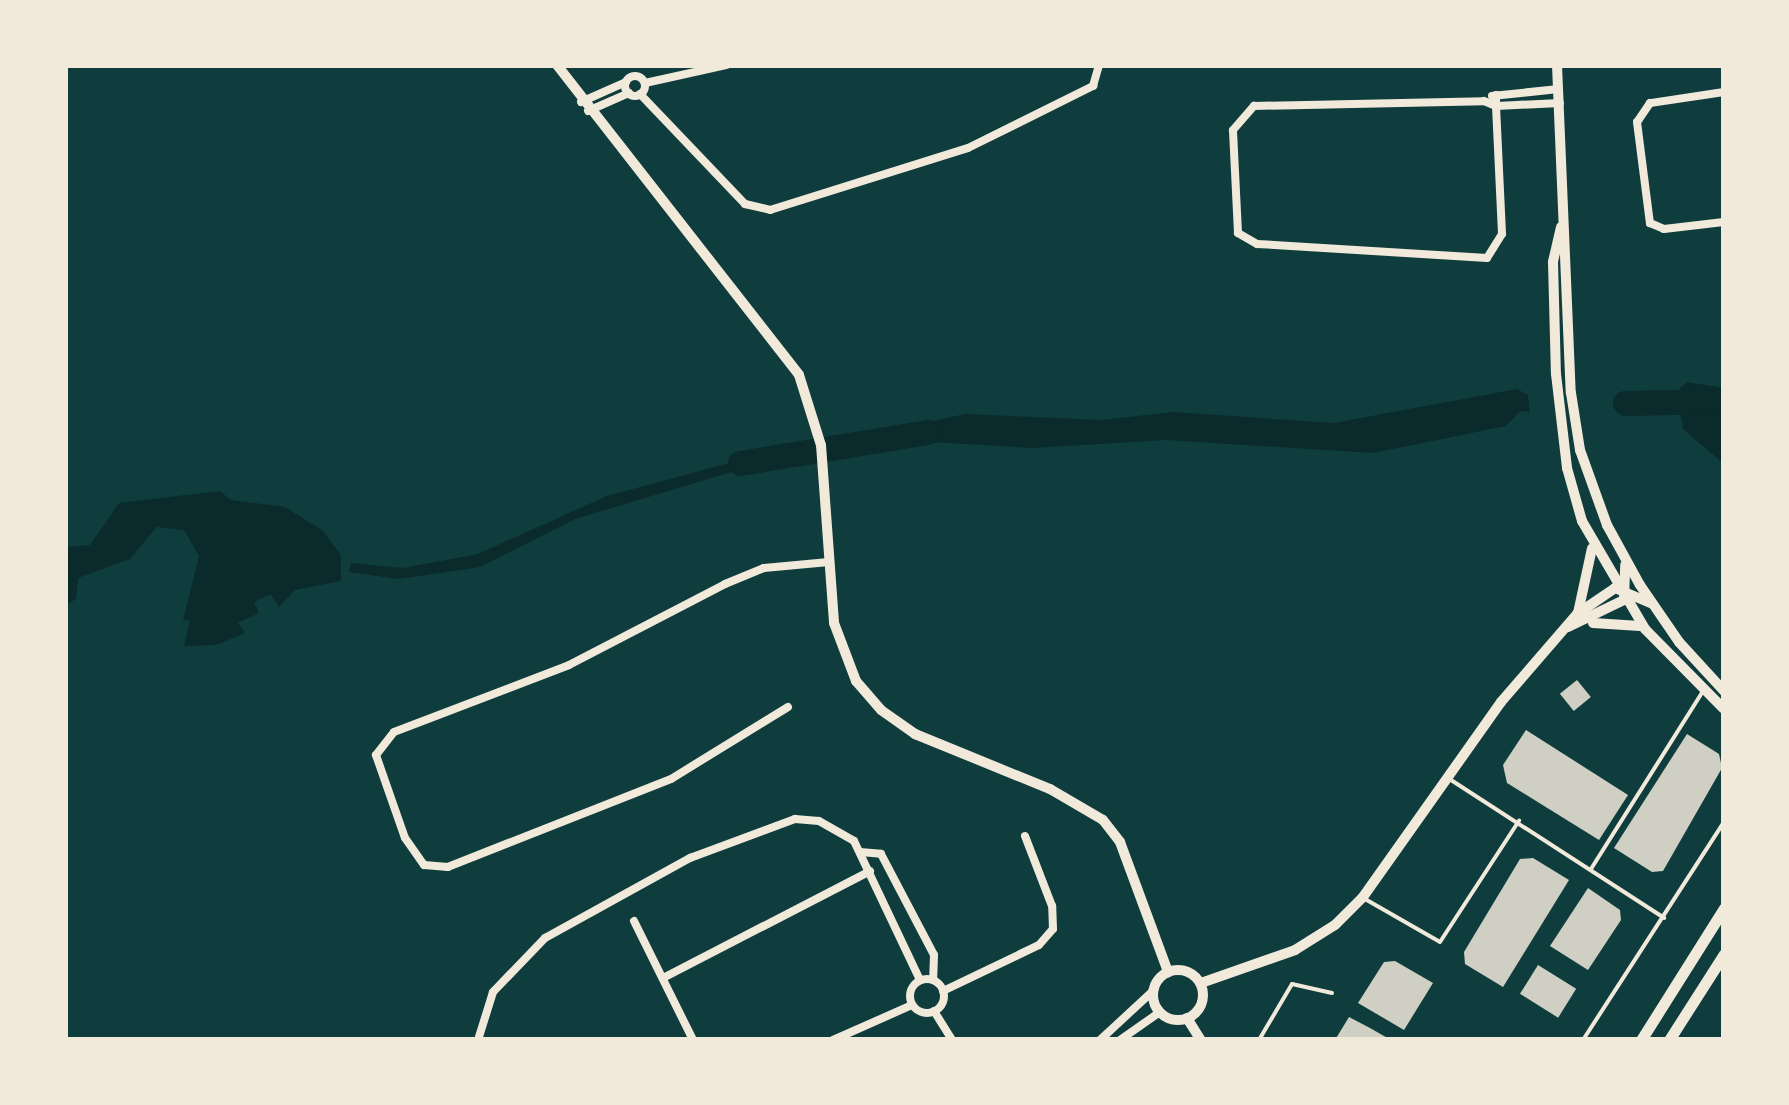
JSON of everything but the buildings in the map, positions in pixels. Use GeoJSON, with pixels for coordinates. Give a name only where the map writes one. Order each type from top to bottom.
{"type":"FeatureCollection","features":[{"type":"Feature","properties":{"kind":"main road"},"geometry":{"type":"LineString","coordinates":[[1641,1040],[1724,908]]}},
{"type":"Feature","properties":{"kind":"main road"},"geometry":{"type":"LineString","coordinates":[[1669,1040],[1724,954]]}},
{"type":"Feature","properties":{"kind":"street"},"geometry":{"type":"LineString","coordinates":[[557,65],[584,107],[752,307],[809,396],[826,494],[839,643],[866,696],[915,734],[1050,789],[1103,820],[1120,842],[1168,972]]}},
{"type":"Feature","properties":{"kind":"street"},"geometry":{"type":"LineString","coordinates":[[623,65],[629,93]]}},
{"type":"Feature","properties":{"kind":"street"},"geometry":{"type":"LineString","coordinates":[[584,107],[627,80],[645,83],[726,65]]}},
{"type":"Feature","properties":{"kind":"street"},"geometry":{"type":"LineString","coordinates":[[584,107],[629,93],[640,94],[745,204],[770,210],[968,148],[1093,86],[1099,65]]}},
{"type":"Feature","properties":{"kind":"street"},"geometry":{"type":"LineString","coordinates":[[1557,65],[1569,342],[1584,464],[1624,559],[1651,603],[1724,691]]}},
{"type":"Feature","properties":{"kind":"street"},"geometry":{"type":"LineString","coordinates":[[640,94],[645,83]]}},
{"type":"Feature","properties":{"kind":"street"},"geometry":{"type":"LineString","coordinates":[[1496,95],[1502,234],[1487,258],[1257,244],[1238,233],[1232,136],[1248,109],[1276,103],[1484,100],[1496,95],[1559,89]]}},
{"type":"Feature","properties":{"kind":"street"},"geometry":{"type":"LineString","coordinates":[[1724,92],[1650,103],[1637,122],[1650,223],[1664,229],[1724,222]]}},
{"type":"Feature","properties":{"kind":"street"},"geometry":{"type":"LineString","coordinates":[[1484,100],[1496,106],[1560,103]]}},
{"type":"Feature","properties":{"kind":"street"},"geometry":{"type":"LineString","coordinates":[[1562,221],[1553,262],[1554,342],[1567,468],[1591,541],[1644,629],[1724,709]]}},
{"type":"Feature","properties":{"kind":"street"},"geometry":{"type":"LineString","coordinates":[[1200,983],[1317,939],[1363,898],[1520,678],[1577,614],[1589,583],[1591,541]]}},
{"type":"Feature","properties":{"kind":"street"},"geometry":{"type":"LineString","coordinates":[[1587,623],[1621,593],[1624,559]]}},
{"type":"Feature","properties":{"kind":"street"},"geometry":{"type":"LineString","coordinates":[[788,707],[671,779],[448,867],[424,865],[406,838],[376,755],[394,732],[570,665],[725,584],[764,568],[829,562]]}},
{"type":"Feature","properties":{"kind":"street"},"geometry":{"type":"LineString","coordinates":[[1577,614],[1621,593],[1651,603]]}},
{"type":"Feature","properties":{"kind":"street"},"geometry":{"type":"LineString","coordinates":[[1568,627],[1618,621],[1644,629]]}},
{"type":"Feature","properties":{"kind":"street"},"geometry":{"type":"LineString","coordinates":[[478,1040],[492,992],[531,949],[690,858],[802,818],[844,831],[860,852],[920,980]]}},
{"type":"Feature","properties":{"kind":"street"},"geometry":{"type":"LineString","coordinates":[[934,1011],[943,990],[1038,945],[1053,928],[1052,906],[1026,836]]}},
{"type":"Feature","properties":{"kind":"street"},"geometry":{"type":"LineString","coordinates":[[860,852],[882,854],[934,955],[933,980]]}},
{"type":"Feature","properties":{"kind":"street"},"geometry":{"type":"LineString","coordinates":[[663,978],[870,871]]}},
{"type":"Feature","properties":{"kind":"street"},"geometry":{"type":"LineString","coordinates":[[634,921],[693,1040]]}},
{"type":"Feature","properties":{"kind":"street"},"geometry":{"type":"LineString","coordinates":[[1100,1040],[1168,972],[1183,970],[1200,983],[1202,1004],[1188,1018]]}},
{"type":"Feature","properties":{"kind":"street"},"geometry":{"type":"LineString","coordinates":[[912,1005],[910,989],[920,980],[933,980],[943,990]]}},
{"type":"Feature","properties":{"kind":"street"},"geometry":{"type":"LineString","coordinates":[[1154,990],[1160,1012]]}},
{"type":"Feature","properties":{"kind":"street"},"geometry":{"type":"LineString","coordinates":[[833,1040],[912,1005],[934,1011],[952,1040]]}},
{"type":"Feature","properties":{"kind":"street"},"geometry":{"type":"LineString","coordinates":[[1120,1040],[1160,1012],[1188,1018],[1201,1040]]}},
{"type":"Feature","properties":{"kind":"street"},"geometry":{"type":"LineString","coordinates":[[854,1030],[859,1040]]}},
{"type":"Feature","properties":{"kind":"lane"},"geometry":{"type":"LineString","coordinates":[[1590,870],[1703,691]]}},
{"type":"Feature","properties":{"kind":"lane"},"geometry":{"type":"LineString","coordinates":[[1448,778],[1664,918]]}},
{"type":"Feature","properties":{"kind":"lane"},"geometry":{"type":"LineString","coordinates":[[1363,898],[1440,942],[1519,821]]}},
{"type":"Feature","properties":{"kind":"lane"},"geometry":{"type":"LineString","coordinates":[[1584,1040],[1724,822]]}},
{"type":"Feature","properties":{"kind":"lane"},"geometry":{"type":"LineString","coordinates":[[1259,1040],[1292,984],[1332,994]]}},
{"type":"Feature","properties":{"kind":"water"},"geometry":{"type":"Polygon","coordinates":[[[1687,382],[1724,388],[1724,464],[1683,429],[1676,392],[1687,382]]]}},
{"type":"Feature","properties":{"kind":"water"},"geometry":{"type":"Polygon","coordinates":[[[1517,389],[1528,395],[1530,412],[1520,411],[1506,426],[1373,453],[1166,440],[1034,448],[896,440],[894,430],[965,414],[1102,420],[1173,412],[1334,423],[1517,389]]]}},
{"type":"Feature","properties":{"kind":"water"},"geometry":{"type":"Polygon","coordinates":[[[773,451],[775,459],[575,519],[480,567],[399,579],[349,572],[351,563],[403,568],[478,554],[607,496],[773,451]]]}},
{"type":"Feature","properties":{"kind":"water"},"geometry":{"type":"Polygon","coordinates":[[[220,491],[231,500],[285,507],[323,531],[341,555],[341,581],[295,590],[279,607],[271,594],[254,602],[259,613],[238,623],[245,633],[216,645],[184,646],[190,620],[183,620],[199,556],[184,530],[157,527],[130,559],[78,578],[76,599],[65,606],[65,547],[90,545],[119,503],[220,491]]]}},
{"type":"Feature","properties":{"kind":"waterway"},"geometry":{"type":"LineString","coordinates":[[1625,403],[1724,401]]}},
{"type":"Feature","properties":{"kind":"waterway"},"geometry":{"type":"LineString","coordinates":[[740,463],[927,432]]}}]}
